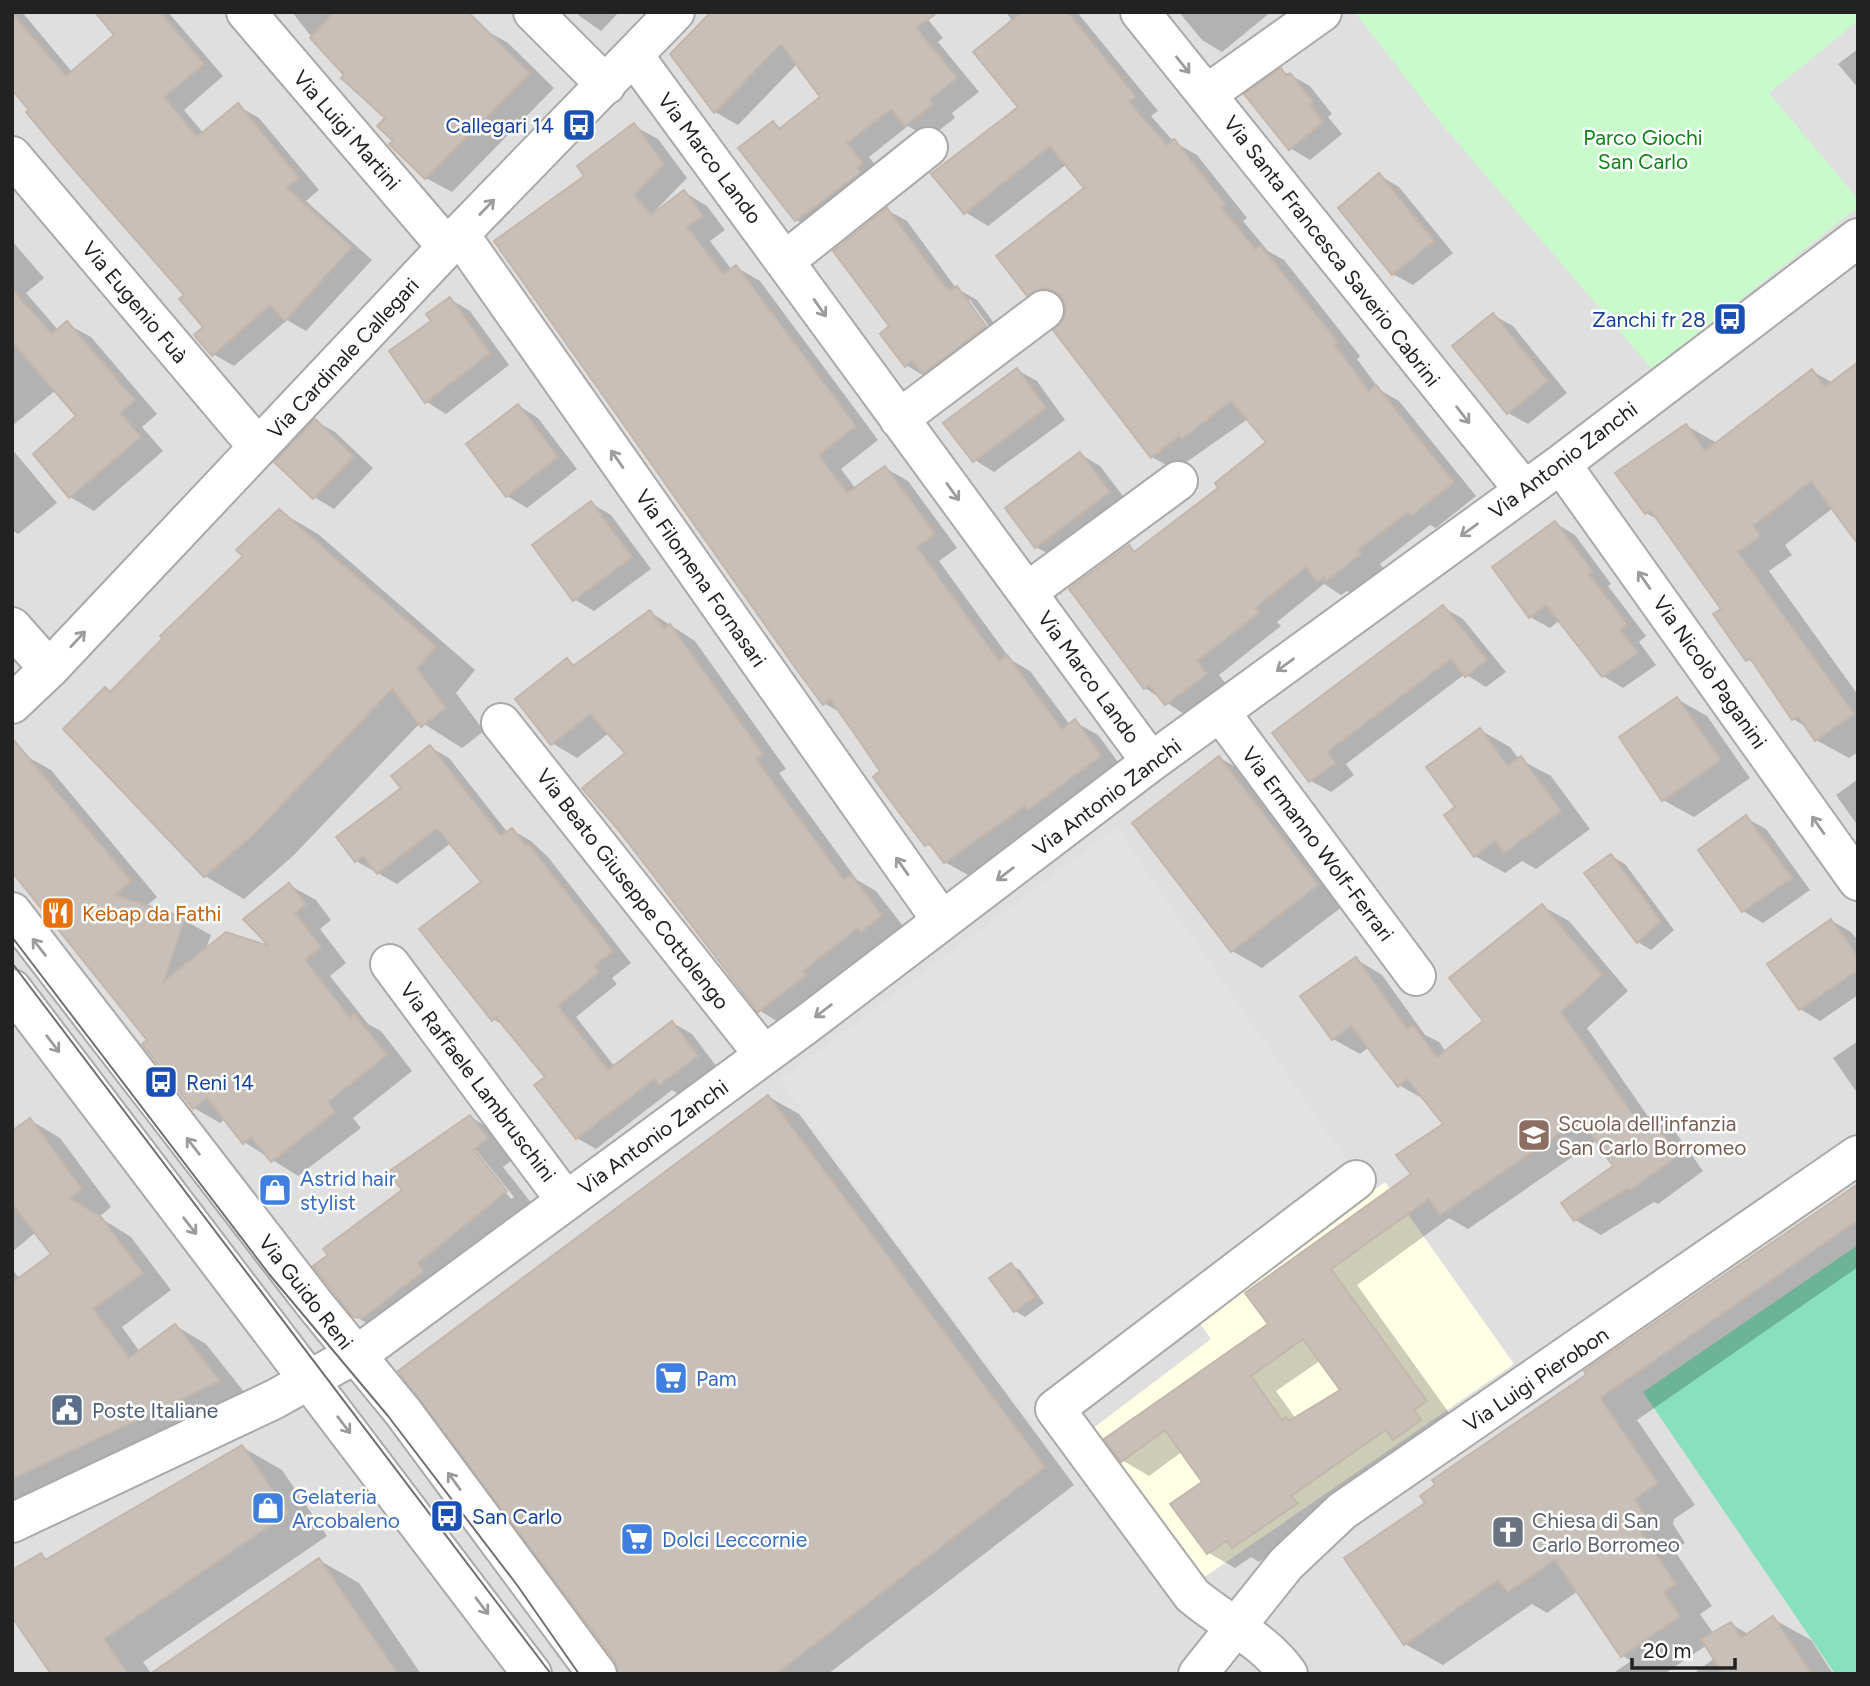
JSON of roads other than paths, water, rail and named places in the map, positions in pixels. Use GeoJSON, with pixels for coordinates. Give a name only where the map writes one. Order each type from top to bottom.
{"type":"FeatureCollection","features":[{"type":"Feature","properties":{"kind":"street","name":"Via Luigi Martini"},"geometry":{"type":"LineString","coordinates":[[246,12],[454,241]]}},
{"type":"Feature","properties":{"kind":"street"},"geometry":{"type":"LineString","coordinates":[[533,12],[606,85]]}},
{"type":"Feature","properties":{"kind":"street","name":"Via Cardinale Callegari"},"geometry":{"type":"LineString","coordinates":[[12,704],[49,669],[674,12]]}},
{"type":"Feature","properties":{"kind":"street","name":"Via Santa Francesca Saverio Cabrini"},"geometry":{"type":"LineString","coordinates":[[1140,12],[1524,490]]}},
{"type":"Feature","properties":{"kind":"street"},"geometry":{"type":"LineString","coordinates":[[1207,94],[1322,12]]}},
{"type":"Feature","properties":{"kind":"street","name":"Via Marco Lando"},"geometry":{"type":"LineString","coordinates":[[634,56],[786,260],[899,419],[1151,762]]}},
{"type":"Feature","properties":{"kind":"street"},"geometry":{"type":"LineString","coordinates":[[786,260],[928,147]]}},
{"type":"Feature","properties":{"kind":"street","name":"Via Eugenio Fuà"},"geometry":{"type":"LineString","coordinates":[[12,156],[258,447]]}},
{"type":"Feature","properties":{"kind":"street","name":"Via Antonio Zanchi"},"geometry":{"type":"LineString","coordinates":[[12,1523],[309,1380],[355,1355],[764,1055],[1151,762],[1561,464],[1858,238]]}},
{"type":"Feature","properties":{"kind":"street","name":"Via Filomena Fornasari"},"geometry":{"type":"LineString","coordinates":[[454,241],[942,921]]}},
{"type":"Feature","properties":{"kind":"street"},"geometry":{"type":"LineString","coordinates":[[899,419],[1044,310]]}},
{"type":"Feature","properties":{"kind":"street","name":"Via Nicolò Paganini"},"geometry":{"type":"LineString","coordinates":[[1561,464],[1858,881]]}},
{"type":"Feature","properties":{"kind":"street","name":"Via Marco Lando"},"geometry":{"type":"LineString","coordinates":[[1027,592],[1178,481]]}},
{"type":"Feature","properties":{"kind":"street"},"geometry":{"type":"LineString","coordinates":[[12,627],[49,669]]}},
{"type":"Feature","properties":{"kind":"street","name":"Via Ermanno Wolf-Ferrari"},"geometry":{"type":"LineString","coordinates":[[1220,712],[1416,976]]}},
{"type":"Feature","properties":{"kind":"street","name":"Via Beato Giuseppe Cottolengo"},"geometry":{"type":"LineString","coordinates":[[501,723],[764,1055]]}},
{"type":"Feature","properties":{"kind":"street","name":"Via Guido Reni"},"geometry":{"type":"LineString","coordinates":[[12,912],[355,1355],[403,1412],[597,1674]]}},
{"type":"Feature","properties":{"kind":"street","name":"Via Raffaele Lambruschini"},"geometry":{"type":"LineString","coordinates":[[390,964],[566,1200]]}},
{"type":"Feature","properties":{"kind":"street"},"geometry":{"type":"LineString","coordinates":[[12,989],[532,1674]]}},
{"type":"Feature","properties":{"kind":"street","name":"Via Luigi Pierobon"},"geometry":{"type":"LineString","coordinates":[[1198,1674],[1286,1564],[1342,1511],[1858,1155]]}},
{"type":"Feature","properties":{"kind":"street"},"geometry":{"type":"LineString","coordinates":[[1288,1674],[1235,1625],[1217,1616],[1192,1595],[1055,1409],[1356,1180]]}},
{"type":"Feature","properties":{"kind":"tram line"},"geometry":{"type":"LineString","coordinates":[[12,937],[269,1274],[388,1416],[517,1585],[579,1674]]}},
{"type":"Feature","properties":{"kind":"tram line"},"geometry":{"type":"LineString","coordinates":[[12,963],[551,1674]]}},
{"type":"Feature","properties":{"kind":"place","name":"Callegari 14"},"geometry":{"type":"Point","coordinates":[579,125]}},
{"type":"Feature","properties":{"kind":"place","name":"Zanchi fr 28"},"geometry":{"type":"Point","coordinates":[1730,319]}},
{"type":"Feature","properties":{"kind":"place","name":"Kebap da Fathi"},"geometry":{"type":"Point","coordinates":[58,913]}},
{"type":"Feature","properties":{"kind":"place","name":"Reni 14"},"geometry":{"type":"Point","coordinates":[161,1082]}},
{"type":"Feature","properties":{"kind":"place","name":"Scuola dell'infanzia San Carlo Borromeo"},"geometry":{"type":"Point","coordinates":[1534,1135]}},
{"type":"Feature","properties":{"kind":"place","name":"Astrid hair stylist"},"geometry":{"type":"Point","coordinates":[275,1190]}},
{"type":"Feature","properties":{"kind":"place","name":"Pam"},"geometry":{"type":"Point","coordinates":[671,1378]}},
{"type":"Feature","properties":{"kind":"place","name":"Poste Italiane"},"geometry":{"type":"Point","coordinates":[67,1410]}},
{"type":"Feature","properties":{"kind":"place","name":"Gelateria Arcobaleno"},"geometry":{"type":"Point","coordinates":[268,1508]}},
{"type":"Feature","properties":{"kind":"place","name":"San Carlo"},"geometry":{"type":"Point","coordinates":[447,1516]}},
{"type":"Feature","properties":{"kind":"place","name":"Chiesa di San Carlo Borromeo"},"geometry":{"type":"Point","coordinates":[1508,1532]}},
{"type":"Feature","properties":{"kind":"place","name":"Dolci Leccornie"},"geometry":{"type":"Point","coordinates":[637,1539]}},
{"type":"Feature","properties":{"kind":"park label","name":"Parco Giochi San Carlo"},"geometry":{"type":"Point","coordinates":[1643,149]}}]}
